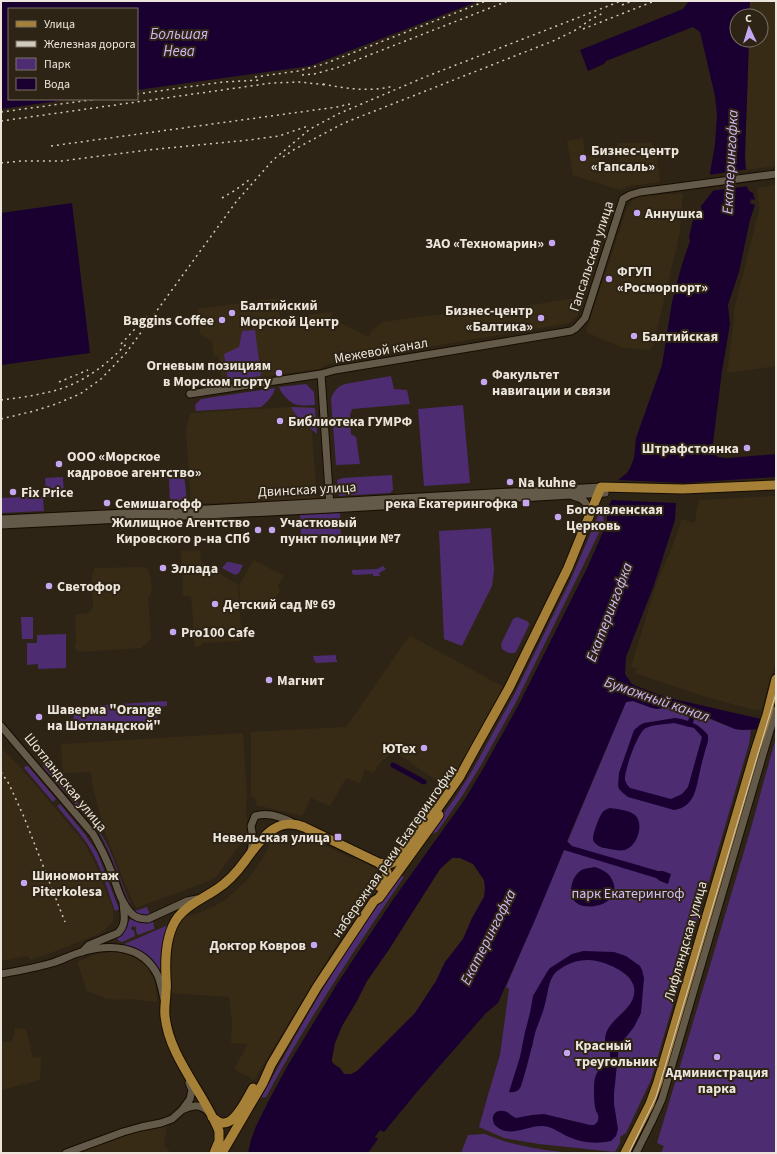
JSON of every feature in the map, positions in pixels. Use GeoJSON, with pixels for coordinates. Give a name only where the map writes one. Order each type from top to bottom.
{"type":"FeatureCollection","features":[{"type":"Feature","properties":{"kind":"main road"},"geometry":{"type":"LineString","coordinates":[[607,491],[650,494],[776,485]]}},
{"type":"Feature","properties":{"kind":"main road"},"geometry":{"type":"LineString","coordinates":[[682,492],[776,490]]}},
{"type":"Feature","properties":{"kind":"main road","name":"набережная реки Екатерингофки"},"geometry":{"type":"LineString","coordinates":[[379,863],[392,863],[396,859],[446,798],[459,778],[509,688],[565,575],[588,520],[607,491]]}},
{"type":"Feature","properties":{"kind":"main road","name":"набережная реки Екатерингофки"},"geometry":{"type":"LineString","coordinates":[[222,1153],[271,1065],[318,987],[374,902],[450,801],[462,782],[513,690],[573,569],[607,491]]}},
{"type":"Feature","properties":{"kind":"main road"},"geometry":{"type":"LineString","coordinates":[[765,734],[770,716],[776,680]]}},
{"type":"Feature","properties":{"kind":"main road","name":"Лифляндская улица"},"geometry":{"type":"LineString","coordinates":[[625,1153],[653,1096],[753,760],[765,734]]}},
{"type":"Feature","properties":{"kind":"main road"},"geometry":{"type":"LineString","coordinates":[[214,1153],[219,1144],[220,1134],[218,1127],[173,1045],[165,1016],[166,955],[171,932],[178,918],[184,911],[227,882],[263,837],[278,826],[287,824],[295,824],[304,827],[379,863],[386,870],[386,876],[374,895],[374,902]]}},
{"type":"Feature","properties":{"kind":"main road"},"geometry":{"type":"LineString","coordinates":[[211,1115],[222,1123],[228,1123],[237,1116],[261,1075],[271,1065]]}},
{"type":"Feature","properties":{"kind":"street","name":"Гапсальская улица"},"geometry":{"type":"LineString","coordinates":[[576,328],[582,322],[587,312],[623,199],[626,196],[635,193],[776,174]]}},
{"type":"Feature","properties":{"kind":"street","name":"Межевой канал"},"geometry":{"type":"LineString","coordinates":[[190,394],[321,374],[341,369],[565,332],[576,328]]}},
{"type":"Feature","properties":{"kind":"street"},"geometry":{"type":"LineString","coordinates":[[321,374],[330,506]]}},
{"type":"Feature","properties":{"kind":"street","name":"Двинская улица"},"geometry":{"type":"LineString","coordinates":[[1,525],[607,491]]}},
{"type":"Feature","properties":{"kind":"street","name":"Двинская улица"},"geometry":{"type":"LineString","coordinates":[[1,519],[330,506],[607,491]]}},
{"type":"Feature","properties":{"kind":"street"},"geometry":{"type":"LineString","coordinates":[[567,494],[579,497],[585,501],[588,520]]}},
{"type":"Feature","properties":{"kind":"street"},"geometry":{"type":"LineString","coordinates":[[770,716],[776,710]]}},
{"type":"Feature","properties":{"kind":"street","name":"Шотландская улица"},"geometry":{"type":"LineString","coordinates":[[1,726],[93,834],[104,854],[123,903]]}},
{"type":"Feature","properties":{"kind":"street","name":"Лифляндская улица"},"geometry":{"type":"LineString","coordinates":[[636,1153],[662,1099],[761,762],[765,734]]}},
{"type":"Feature","properties":{"kind":"street"},"geometry":{"type":"LineString","coordinates":[[251,853],[254,838],[251,826],[255,816],[267,815],[286,819],[295,824]]}},
{"type":"Feature","properties":{"kind":"street"},"geometry":{"type":"LineString","coordinates":[[123,903],[136,917],[148,919],[187,901],[202,898]]}},
{"type":"Feature","properties":{"kind":"street"},"geometry":{"type":"LineString","coordinates":[[82,952],[89,945],[122,929],[125,922],[123,903]]}},
{"type":"Feature","properties":{"kind":"street"},"geometry":{"type":"LineString","coordinates":[[1,974],[52,963],[82,952],[99,948],[111,947],[127,949],[137,953],[153,967],[160,983],[165,1001]]}},
{"type":"Feature","properties":{"kind":"street"},"geometry":{"type":"LineString","coordinates":[[66,1153],[123,1132],[166,1122],[172,1119],[190,1100],[192,1094],[192,1090],[186,1079],[183,1064]]}},
{"type":"Feature","properties":{"kind":"street"},"geometry":{"type":"LineString","coordinates":[[182,1110],[198,1105],[204,1108],[211,1115]]}},
{"type":"Feature","properties":{"kind":"shaded area"},"geometry":{"type":"Polygon","coordinates":[[[750,1],[776,1],[776,166],[746,170],[745,157],[749,48],[769,48],[769,8],[750,8],[750,1]]]}},
{"type":"Feature","properties":{"kind":"shaded area"},"geometry":{"type":"Polygon","coordinates":[[[583,138],[585,155],[619,164],[618,143],[652,143],[653,152],[656,151],[660,182],[628,186],[620,190],[573,175],[567,141],[583,138]]]}},
{"type":"Feature","properties":{"kind":"shaded area"},"geometry":{"type":"Polygon","coordinates":[[[776,185],[776,366],[727,373],[734,321],[734,310],[760,207],[758,206],[759,201],[757,188],[776,185]]]}},
{"type":"Feature","properties":{"kind":"shaded area"},"geometry":{"type":"Polygon","coordinates":[[[683,193],[680,232],[653,346],[649,350],[621,347],[586,332],[627,208],[636,197],[683,193]]]}},
{"type":"Feature","properties":{"kind":"shaded area"},"geometry":{"type":"Polygon","coordinates":[[[581,297],[580,308],[577,316],[569,323],[329,364],[319,369],[222,382],[218,355],[214,356],[212,342],[200,334],[197,309],[277,298],[280,318],[333,312],[330,318],[369,337],[372,330],[383,322],[449,313],[457,317],[581,297]]]}},
{"type":"Feature","properties":{"kind":"shaded area"},"geometry":{"type":"Polygon","coordinates":[[[310,407],[317,499],[191,504],[186,430],[190,413],[310,407]]]}},
{"type":"Feature","properties":{"kind":"shaded area"},"geometry":{"type":"Polygon","coordinates":[[[776,496],[776,661],[762,709],[754,710],[703,696],[635,673],[637,668],[631,667],[656,585],[682,519],[694,523],[700,500],[776,496]]]}},
{"type":"Feature","properties":{"kind":"shaded area","name":"Детский сад № 69"},"geometry":{"type":"Polygon","coordinates":[[[200,550],[201,562],[238,585],[242,641],[202,643],[202,646],[195,647],[191,596],[183,595],[181,551],[200,550]]]}},
{"type":"Feature","properties":{"kind":"shaded area"},"geometry":{"type":"Polygon","coordinates":[[[254,560],[284,576],[278,585],[280,591],[270,606],[241,609],[239,585],[254,560]]]}},
{"type":"Feature","properties":{"kind":"shaded area"},"geometry":{"type":"Polygon","coordinates":[[[146,567],[150,575],[152,592],[148,597],[151,639],[141,648],[78,652],[74,647],[76,642],[75,617],[76,615],[88,613],[93,608],[92,575],[94,568],[146,567]]]}},
{"type":"Feature","properties":{"kind":"shaded area"},"geometry":{"type":"Polygon","coordinates":[[[411,636],[505,688],[447,788],[394,751],[379,764],[373,773],[365,769],[360,783],[346,778],[330,806],[311,798],[302,816],[256,805],[257,801],[251,796],[251,732],[346,727],[408,638],[411,636]]]}},
{"type":"Feature","properties":{"kind":"shaded area"},"geometry":{"type":"Polygon","coordinates":[[[243,733],[247,798],[247,835],[216,877],[209,881],[136,908],[104,830],[92,783],[91,772],[63,773],[61,744],[243,733]]]}},
{"type":"Feature","properties":{"kind":"shaded area"},"geometry":{"type":"Polygon","coordinates":[[[1,748],[44,795],[84,843],[93,859],[113,908],[113,922],[101,933],[30,960],[28,956],[1,961],[1,748]]]}},
{"type":"Feature","properties":{"kind":"shaded area"},"geometry":{"type":"Polygon","coordinates":[[[290,833],[299,834],[353,859],[359,860],[378,870],[378,875],[363,903],[254,1080],[234,1069],[248,1044],[231,1043],[232,1021],[229,997],[169,993],[170,952],[176,928],[182,918],[215,906],[229,897],[249,878],[269,848],[269,845],[279,836],[290,833]]]}},
{"type":"Feature","properties":{"kind":"shaded area"},"geometry":{"type":"Polygon","coordinates":[[[452,858],[460,858],[473,864],[484,880],[484,897],[472,918],[463,939],[445,962],[436,981],[415,1013],[357,1071],[351,1075],[344,1074],[340,1068],[332,1062],[335,1043],[342,1026],[367,981],[388,951],[440,869],[452,858]]]}},
{"type":"Feature","properties":{"kind":"shaded area"},"geometry":{"type":"Polygon","coordinates":[[[109,952],[126,953],[138,959],[149,969],[155,982],[157,1001],[130,999],[118,1000],[105,998],[87,991],[77,962],[93,955],[109,952]]]}},
{"type":"Feature","properties":{"kind":"shaded area"},"geometry":{"type":"Polygon","coordinates":[[[15,1028],[26,1029],[33,1058],[41,1057],[40,1080],[1,1090],[1,1042],[10,1042],[15,1034],[15,1028]]]}},
{"type":"Feature","properties":{"kind":"shaded area"},"geometry":{"type":"Polygon","coordinates":[[[167,1126],[164,1145],[171,1153],[75,1153],[143,1128],[167,1126]]]}},
{"type":"Feature","properties":{"kind":"green space"},"geometry":{"type":"Polygon","coordinates":[[[255,330],[261,376],[228,381],[224,354],[239,347],[242,331],[255,330]]]}},
{"type":"Feature","properties":{"kind":"green space"},"geometry":{"type":"Polygon","coordinates":[[[391,376],[394,389],[407,390],[410,404],[352,409],[350,415],[351,434],[356,437],[360,464],[336,465],[331,399],[333,394],[338,388],[345,384],[391,376]]]}},
{"type":"Feature","properties":{"kind":"green space"},"geometry":{"type":"Polygon","coordinates":[[[306,384],[314,392],[315,405],[298,405],[292,403],[282,393],[279,387],[306,384]]]}},
{"type":"Feature","properties":{"kind":"green space"},"geometry":{"type":"Polygon","coordinates":[[[275,388],[272,396],[261,407],[196,411],[195,405],[201,399],[275,388]]]}},
{"type":"Feature","properties":{"kind":"green space"},"geometry":{"type":"Polygon","coordinates":[[[463,405],[470,483],[424,486],[418,409],[463,405]]]}},
{"type":"Feature","properties":{"kind":"green space"},"geometry":{"type":"Polygon","coordinates":[[[291,407],[315,408],[317,434],[297,417],[291,407]]]}},
{"type":"Feature","properties":{"kind":"green space"},"geometry":{"type":"Polygon","coordinates":[[[392,475],[393,490],[390,493],[339,496],[337,480],[343,478],[392,475]]]}},
{"type":"Feature","properties":{"kind":"green space"},"geometry":{"type":"Polygon","coordinates":[[[63,477],[64,496],[46,497],[45,478],[63,477]]]}},
{"type":"Feature","properties":{"kind":"green space"},"geometry":{"type":"Polygon","coordinates":[[[169,478],[184,479],[187,503],[170,504],[169,478]]]}},
{"type":"Feature","properties":{"kind":"green space"},"geometry":{"type":"Polygon","coordinates":[[[43,496],[44,511],[1,513],[1,498],[43,496]]]}},
{"type":"Feature","properties":{"kind":"green space"},"geometry":{"type":"Polygon","coordinates":[[[602,507],[604,522],[516,702],[462,796],[437,832],[431,834],[430,832],[455,798],[472,771],[516,691],[570,581],[602,507]]]}},
{"type":"Feature","properties":{"kind":"green space"},"geometry":{"type":"Polygon","coordinates":[[[340,513],[341,538],[301,540],[300,515],[340,513]]]}},
{"type":"Feature","properties":{"kind":"green space"},"geometry":{"type":"Polygon","coordinates":[[[491,528],[494,571],[492,586],[462,646],[444,639],[439,531],[491,528]]]}},
{"type":"Feature","properties":{"kind":"green space"},"geometry":{"type":"Polygon","coordinates":[[[227,562],[243,565],[239,573],[235,575],[222,568],[227,562]]]}},
{"type":"Feature","properties":{"kind":"green space"},"geometry":{"type":"Polygon","coordinates":[[[383,566],[386,569],[379,573],[380,576],[373,576],[373,574],[354,575],[352,573],[352,570],[377,569],[383,566]]]}},
{"type":"Feature","properties":{"kind":"green space"},"geometry":{"type":"Polygon","coordinates":[[[21,617],[33,617],[33,639],[22,639],[21,617]]]}},
{"type":"Feature","properties":{"kind":"green space"},"geometry":{"type":"Polygon","coordinates":[[[517,617],[527,621],[529,625],[516,652],[510,653],[502,649],[501,644],[513,619],[517,617]]]}},
{"type":"Feature","properties":{"kind":"green space"},"geometry":{"type":"Polygon","coordinates":[[[66,634],[66,668],[38,669],[38,664],[27,665],[27,643],[37,643],[37,635],[66,634]]]}},
{"type":"Feature","properties":{"kind":"green space"},"geometry":{"type":"Polygon","coordinates":[[[336,655],[337,662],[316,663],[313,656],[336,655]]]}},
{"type":"Feature","properties":{"kind":"green space"},"geometry":{"type":"Polygon","coordinates":[[[167,701],[167,706],[157,707],[157,719],[148,719],[148,722],[74,727],[73,707],[167,701]]]}},
{"type":"Feature","properties":{"kind":"green space","name":"парк Екатерингоф"},"geometry":{"type":"Polygon","coordinates":[[[633,701],[652,708],[672,707],[690,711],[735,729],[751,729],[749,744],[651,1080],[626,1133],[620,1137],[620,1143],[615,1152],[539,1144],[504,1138],[479,1127],[500,1055],[509,989],[506,987],[626,702],[633,701]]]}},
{"type":"Feature","properties":{"kind":"green space"},"geometry":{"type":"Polygon","coordinates":[[[776,737],[776,1153],[661,1153],[664,1146],[657,1143],[751,828],[776,737]]]}},
{"type":"Feature","properties":{"kind":"green space"},"geometry":{"type":"Polygon","coordinates":[[[44,764],[91,818],[88,819],[43,767],[44,764]]]}},
{"type":"Feature","properties":{"kind":"green space"},"geometry":{"type":"Polygon","coordinates":[[[28,766],[56,799],[53,802],[24,768],[28,766]]]}},
{"type":"Feature","properties":{"kind":"green space"},"geometry":{"type":"Polygon","coordinates":[[[60,804],[84,833],[97,852],[119,909],[115,911],[93,853],[81,835],[57,806],[60,804]]]}},
{"type":"Feature","properties":{"kind":"green space"},"geometry":{"type":"Polygon","coordinates":[[[93,822],[100,832],[111,854],[133,910],[127,898],[106,845],[93,822]]]}},
{"type":"Feature","properties":{"kind":"green space"},"geometry":{"type":"Polygon","coordinates":[[[399,874],[404,877],[315,1013],[266,1097],[261,1098],[301,1026],[344,955],[399,874]]]}},
{"type":"Feature","properties":{"kind":"green space"},"geometry":{"type":"Polygon","coordinates":[[[147,907],[150,915],[145,916],[136,913],[133,910],[135,911],[147,907]]]}},
{"type":"Feature","properties":{"kind":"green space"},"geometry":{"type":"Polygon","coordinates":[[[130,919],[142,923],[153,921],[154,929],[138,935],[136,927],[132,926],[131,929],[134,931],[135,936],[122,942],[119,941],[116,937],[125,929],[130,919]]]}},
{"type":"Feature","properties":{"kind":"green space"},"geometry":{"type":"Polygon","coordinates":[[[168,925],[162,953],[161,974],[133,948],[122,945],[168,925]]]}},
{"type":"Feature","properties":{"kind":"green space"},"geometry":{"type":"Polygon","coordinates":[[[485,1134],[506,1142],[539,1149],[572,1153],[461,1153],[468,1135],[485,1134]]]}},
{"type":"Feature","properties":{"kind":"water","name":"Большая Нева"},"geometry":{"type":"Polygon","coordinates":[[[1,1],[479,1],[310,66],[138,90],[138,8],[8,8],[8,100],[65,100],[1,109],[1,1]]]}},
{"type":"Feature","properties":{"kind":"water"},"geometry":{"type":"Polygon","coordinates":[[[689,1],[750,1],[750,8],[729,8],[729,48],[749,48],[745,157],[747,186],[748,190],[753,193],[755,200],[751,199],[750,203],[755,205],[750,220],[739,272],[728,305],[730,324],[722,371],[713,443],[714,454],[718,457],[727,458],[776,454],[776,477],[685,483],[676,503],[675,520],[654,585],[626,657],[625,674],[632,684],[665,697],[761,719],[776,726],[776,733],[763,729],[735,729],[693,711],[672,707],[657,709],[633,701],[626,702],[567,841],[572,846],[671,874],[668,884],[656,878],[564,850],[498,1003],[486,1013],[384,1132],[380,1130],[375,1137],[378,1139],[368,1153],[248,1153],[256,1126],[288,1065],[337,984],[392,901],[465,799],[519,704],[587,568],[607,523],[607,508],[612,500],[618,480],[627,473],[634,458],[636,438],[662,365],[672,302],[690,241],[689,237],[693,220],[701,211],[701,206],[713,191],[710,173],[715,144],[717,115],[715,96],[700,32],[693,27],[606,61],[604,64],[588,71],[580,50],[683,9],[689,1]],[[452,858],[440,869],[388,951],[367,981],[342,1026],[335,1043],[332,1062],[340,1068],[344,1074],[351,1074],[357,1071],[415,1013],[436,981],[445,962],[463,939],[472,918],[484,897],[484,880],[473,864],[460,858],[452,858]]]}},
{"type":"Feature","properties":{"kind":"water"},"geometry":{"type":"Polygon","coordinates":[[[72,203],[90,353],[1,365],[1,213],[72,203]]]}},
{"type":"Feature","properties":{"kind":"water"},"geometry":{"type":"Polygon","coordinates":[[[675,718],[689,721],[697,725],[708,735],[708,741],[696,790],[690,801],[681,808],[674,810],[628,797],[619,789],[619,773],[634,730],[644,723],[675,718]],[[674,723],[646,728],[639,736],[627,768],[625,780],[629,787],[671,799],[682,794],[688,787],[702,737],[694,728],[674,723]]]}},
{"type":"Feature","properties":{"kind":"water"},"geometry":{"type":"Polygon","coordinates":[[[610,808],[630,812],[636,816],[638,820],[639,830],[636,840],[629,848],[625,850],[603,848],[593,840],[595,829],[601,815],[605,810],[610,808]]]}},
{"type":"Feature","properties":{"kind":"water"},"geometry":{"type":"Polygon","coordinates":[[[595,867],[610,876],[613,882],[614,890],[612,897],[606,902],[598,905],[582,906],[576,903],[572,897],[572,883],[575,876],[580,871],[595,867]]]}},
{"type":"Feature","properties":{"kind":"water"},"geometry":{"type":"Polygon","coordinates":[[[583,951],[614,952],[626,956],[640,966],[644,978],[641,1013],[634,1027],[619,1046],[614,1093],[614,1104],[618,1129],[616,1136],[611,1141],[589,1142],[579,1141],[543,1126],[518,1131],[505,1131],[499,1129],[494,1124],[493,1120],[493,1117],[497,1111],[507,1112],[516,1118],[544,1114],[590,1125],[594,1125],[598,1121],[594,1101],[594,1082],[597,1072],[607,1063],[609,1059],[610,1052],[605,1039],[607,1032],[611,1025],[627,1008],[634,995],[634,987],[630,978],[618,969],[604,963],[594,960],[573,962],[563,967],[553,975],[535,1032],[521,1086],[516,1091],[509,1092],[520,1057],[533,996],[550,968],[572,954],[583,951]]]}},
{"type":"Feature","properties":{"kind":"pier"},"geometry":{"type":"Polygon","coordinates":[[[748,169],[749,186],[710,191],[709,175],[748,169]]]}},
{"type":"Feature","properties":{"kind":"pier"},"geometry":{"type":"Polygon","coordinates":[[[618,480],[685,483],[676,503],[612,500],[618,480]]]}},
{"type":"Feature","properties":{"kind":"waterway","name":"Бумажный канал"},"geometry":{"type":"LineString","coordinates":[[687,724],[690,724],[694,709]]}},
{"type":"Feature","properties":{"kind":"waterway"},"geometry":{"type":"LineString","coordinates":[[393,765],[424,782]]}},
{"type":"Feature","properties":{"kind":"tram line"},"geometry":{"type":"LineString","coordinates":[[629,1153],[656,1097],[776,693]]}},
{"type":"Feature","properties":{"kind":"railway"},"geometry":{"type":"LineString","coordinates":[[255,77],[298,71],[324,64],[486,1]]}},
{"type":"Feature","properties":{"kind":"railway"},"geometry":{"type":"LineString","coordinates":[[302,75],[314,74],[336,68],[508,1]]}},
{"type":"Feature","properties":{"kind":"railway"},"geometry":{"type":"LineString","coordinates":[[1,419],[56,404],[80,394],[101,379],[126,353],[236,202],[273,160],[310,129],[338,114],[425,77],[621,1]]}},
{"type":"Feature","properties":{"kind":"railway"},"geometry":{"type":"LineString","coordinates":[[622,5],[632,1]]}},
{"type":"Feature","properties":{"kind":"railway"},"geometry":{"type":"LineString","coordinates":[[583,29],[652,2]]}},
{"type":"Feature","properties":{"kind":"railway"},"geometry":{"type":"LineString","coordinates":[[283,157],[344,123],[553,41],[574,31],[603,13]]}},
{"type":"Feature","properties":{"kind":"railway"},"geometry":{"type":"LineString","coordinates":[[138,94],[223,82],[261,80]]}},
{"type":"Feature","properties":{"kind":"railway"},"geometry":{"type":"LineString","coordinates":[[1,121],[272,83],[299,82],[327,85]]}},
{"type":"Feature","properties":{"kind":"railway"},"geometry":{"type":"LineString","coordinates":[[323,84],[358,89],[376,89],[394,86]]}},
{"type":"Feature","properties":{"kind":"railway"},"geometry":{"type":"LineString","coordinates":[[1,112],[91,100]]}},
{"type":"Feature","properties":{"kind":"railway"},"geometry":{"type":"LineString","coordinates":[[51,146],[350,104]]}},
{"type":"Feature","properties":{"kind":"railway"},"geometry":{"type":"LineString","coordinates":[[1,163],[22,161],[62,161],[148,150],[249,140],[279,136],[308,126]]}},
{"type":"Feature","properties":{"kind":"railway"},"geometry":{"type":"LineString","coordinates":[[222,198],[249,180]]}},
{"type":"Feature","properties":{"kind":"railway"},"geometry":{"type":"LineString","coordinates":[[121,344],[148,315]]}},
{"type":"Feature","properties":{"kind":"railway"},"geometry":{"type":"LineString","coordinates":[[1,400],[25,397],[61,389],[83,379],[111,359],[128,342]]}},
{"type":"Feature","properties":{"kind":"railway"},"geometry":{"type":"LineString","coordinates":[[59,382],[88,370]]}},
{"type":"Feature","properties":{"kind":"railway"},"geometry":{"type":"LineString","coordinates":[[1,772],[9,784],[24,817],[65,922]]}},
{"type":"Feature","properties":{"kind":"place","name":"Бизнес-центр «Гапсаль»"},"geometry":{"type":"Point","coordinates":[583,158]}},
{"type":"Feature","properties":{"kind":"place","name":"Аннушка"},"geometry":{"type":"Point","coordinates":[637,213]}},
{"type":"Feature","properties":{"kind":"place","name":"ЗАО «Техномарин»"},"geometry":{"type":"Point","coordinates":[552,243]}},
{"type":"Feature","properties":{"kind":"place","name":"ФГУП «Росморпорт»"},"geometry":{"type":"Point","coordinates":[609,279]}},
{"type":"Feature","properties":{"kind":"place","name":"Балтийский Морской Центр"},"geometry":{"type":"Point","coordinates":[232,313]}},
{"type":"Feature","properties":{"kind":"place","name":"Бизнес-центр «Балтика»"},"geometry":{"type":"Point","coordinates":[541,318]}},
{"type":"Feature","properties":{"kind":"place","name":"Baggins Coffee"},"geometry":{"type":"Point","coordinates":[222,320]}},
{"type":"Feature","properties":{"kind":"place","name":"Балтийская"},"geometry":{"type":"Point","coordinates":[634,336]}},
{"type":"Feature","properties":{"kind":"place","name":"Огневым позициям в Морском порту"},"geometry":{"type":"Point","coordinates":[279,373]}},
{"type":"Feature","properties":{"kind":"place","name":"Факультет навигации и связи"},"geometry":{"type":"Point","coordinates":[484,382]}},
{"type":"Feature","properties":{"kind":"place","name":"Библиотека ГУМРФ"},"geometry":{"type":"Point","coordinates":[280,421]}},
{"type":"Feature","properties":{"kind":"place","name":"Штрафстоянка"},"geometry":{"type":"Point","coordinates":[747,448]}},
{"type":"Feature","properties":{"kind":"place","name":"ООО «Морское кадровое агентство»"},"geometry":{"type":"Point","coordinates":[59,464]}},
{"type":"Feature","properties":{"kind":"place","name":"Na kuhne"},"geometry":{"type":"Point","coordinates":[510,482]}},
{"type":"Feature","properties":{"kind":"place","name":"Fix Price"},"geometry":{"type":"Point","coordinates":[13,492]}},
{"type":"Feature","properties":{"kind":"place","name":"Семишагофф"},"geometry":{"type":"Point","coordinates":[107,503]}},
{"type":"Feature","properties":{"kind":"place","name":"река Екатерингофка"},"geometry":{"type":"Point","coordinates":[526,503]}},
{"type":"Feature","properties":{"kind":"place","name":"Богоявленская Церковь"},"geometry":{"type":"Point","coordinates":[558,517]}},
{"type":"Feature","properties":{"kind":"place","name":"Жилищное Агентство Кировского р-на СПб"},"geometry":{"type":"Point","coordinates":[258,530]}},
{"type":"Feature","properties":{"kind":"place","name":"Участковый пункт полиции №7"},"geometry":{"type":"Point","coordinates":[272,530]}},
{"type":"Feature","properties":{"kind":"place","name":"Эллада"},"geometry":{"type":"Point","coordinates":[163,568]}},
{"type":"Feature","properties":{"kind":"place","name":"Светофор"},"geometry":{"type":"Point","coordinates":[49,586]}},
{"type":"Feature","properties":{"kind":"place","name":"Детский сад № 69"},"geometry":{"type":"Point","coordinates":[215,604]}},
{"type":"Feature","properties":{"kind":"place","name":"Pro100 Cafe"},"geometry":{"type":"Point","coordinates":[173,632]}},
{"type":"Feature","properties":{"kind":"place","name":"Магнит"},"geometry":{"type":"Point","coordinates":[269,680]}},
{"type":"Feature","properties":{"kind":"place","name":"Шаверма \"Orange на Шотландской\""},"geometry":{"type":"Point","coordinates":[39,717]}},
{"type":"Feature","properties":{"kind":"place","name":"ЮТех"},"geometry":{"type":"Point","coordinates":[424,748]}},
{"type":"Feature","properties":{"kind":"place","name":"Невельская улица"},"geometry":{"type":"Point","coordinates":[338,837]}},
{"type":"Feature","properties":{"kind":"place","name":"Шиномонтаж Piterkolesa"},"geometry":{"type":"Point","coordinates":[24,883]}},
{"type":"Feature","properties":{"kind":"place","name":"Доктор Ковров"},"geometry":{"type":"Point","coordinates":[314,945]}},
{"type":"Feature","properties":{"kind":"place","name":"Красный треугольник"},"geometry":{"type":"Point","coordinates":[567,1053]}},
{"type":"Feature","properties":{"kind":"place","name":"Администрация парка"},"geometry":{"type":"Point","coordinates":[717,1057]}},
{"type":"Feature","properties":{"kind":"water label","name":"Екатерингофка"},"geometry":{"type":"Point","coordinates":[730,162]}},
{"type":"Feature","properties":{"kind":"water label","name":"Екатерингофка"},"geometry":{"type":"Point","coordinates":[609,612]}},
{"type":"Feature","properties":{"kind":"water label","name":"Екатерингофка"},"geometry":{"type":"Point","coordinates":[488,937]}}]}
